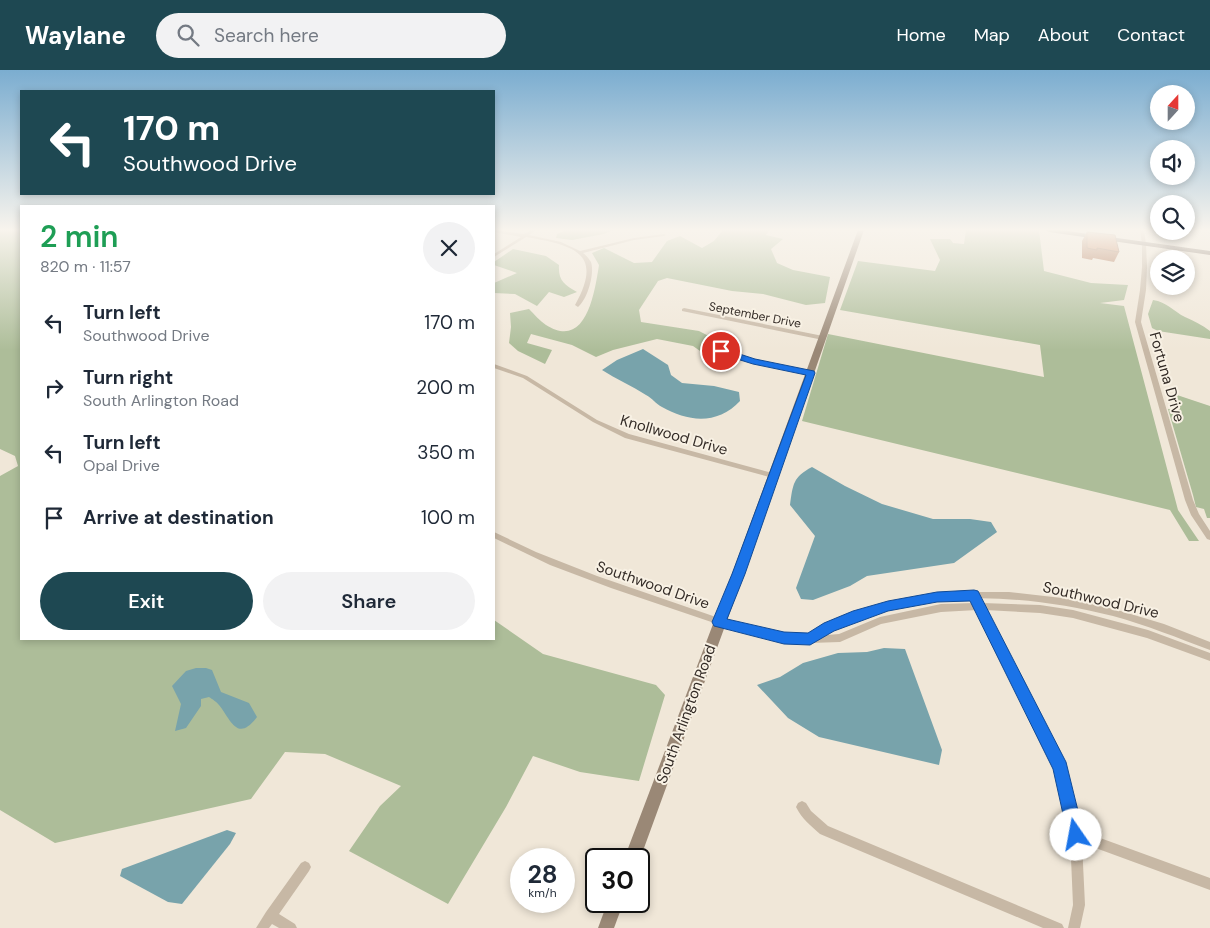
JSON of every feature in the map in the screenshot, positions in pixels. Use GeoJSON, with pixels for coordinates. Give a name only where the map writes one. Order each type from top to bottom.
{"type":"FeatureCollection","features":[{"type":"Feature","properties":{"kind":"main road","name":"South Arlington Road"},"geometry":{"type":"LineString","coordinates":[[636,848],[774,476],[847,270]]}},
{"type":"Feature","properties":{"kind":"main road"},"geometry":{"type":"LineString","coordinates":[[606,928],[612,913]]}},
{"type":"Feature","properties":{"kind":"street"},"geometry":{"type":"LineString","coordinates":[[578,305],[586,290],[589,270]]}},
{"type":"Feature","properties":{"kind":"street","name":"Fortuna Drive"},"geometry":{"type":"LineString","coordinates":[[1143,270],[1138,322],[1189,500],[1202,528],[1210,537]]}},
{"type":"Feature","properties":{"kind":"street","name":"September Drive"},"geometry":{"type":"LineString","coordinates":[[684,310],[823,338]]}},
{"type":"Feature","properties":{"kind":"street"},"geometry":{"type":"LineString","coordinates":[[709,344],[738,357],[811,373]]}},
{"type":"Feature","properties":{"kind":"street","name":"Knollwood Drive"},"geometry":{"type":"LineString","coordinates":[[495,366],[532,381],[595,421],[615,431],[645,442],[774,476]]}},
{"type":"Feature","properties":{"kind":"street","name":"Southwood Drive"},"geometry":{"type":"LineString","coordinates":[[495,536],[546,561],[719,622],[784,638],[840,638],[880,621],[941,608],[980,606],[1040,609],[1073,614],[1148,634],[1210,657]]}},
{"type":"Feature","properties":{"kind":"street"},"geometry":{"type":"LineString","coordinates":[[974,595],[1061,768],[1076,835],[1079,905],[1074,928]]}},
{"type":"Feature","properties":{"kind":"street","name":"Southwood Drive"},"geometry":{"type":"LineString","coordinates":[[810,639],[829,627],[858,615],[888,606],[937,597],[974,595],[1013,596],[1075,605],[1142,622],[1210,646]]}},
{"type":"Feature","properties":{"kind":"street"},"geometry":{"type":"LineString","coordinates":[[802,807],[808,816],[824,830],[1058,928]]}},
{"type":"Feature","properties":{"kind":"street"},"geometry":{"type":"LineString","coordinates":[[1076,835],[1210,884]]}},
{"type":"Feature","properties":{"kind":"street"},"geometry":{"type":"LineString","coordinates":[[262,928],[305,867]]}},
{"type":"Feature","properties":{"kind":"street"},"geometry":{"type":"LineString","coordinates":[[270,916],[291,928]]}},
{"type":"Feature","properties":{"kind":"green space"},"geometry":{"type":"Polygon","coordinates":[[[0,270],[20,270],[20,640],[495,640],[495,621],[543,654],[656,685],[665,695],[639,781],[580,772],[533,756],[506,807],[448,904],[349,851],[380,806],[401,786],[325,754],[285,752],[251,799],[55,843],[0,810],[0,476],[18,466],[15,456],[0,449],[0,270]]]}},
{"type":"Feature","properties":{"kind":"green space"},"geometry":{"type":"Polygon","coordinates":[[[508,270],[560,270],[563,282],[577,292],[564,297],[549,292],[537,306],[515,294],[495,293],[495,283],[517,273],[508,270]]]}},
{"type":"Feature","properties":{"kind":"green space"},"geometry":{"type":"Polygon","coordinates":[[[598,270],[793,270],[830,277],[825,303],[806,305],[763,294],[732,291],[667,278],[658,281],[639,310],[641,322],[699,331],[734,349],[732,368],[710,358],[693,346],[657,339],[613,350],[596,357],[572,345],[531,334],[527,343],[552,350],[545,364],[518,351],[509,343],[510,313],[529,309],[546,325],[560,331],[571,330],[580,324],[591,302],[598,270]]]}},
{"type":"Feature","properties":{"kind":"green space"},"geometry":{"type":"Polygon","coordinates":[[[855,270],[1044,270],[1091,283],[1128,285],[1124,300],[1100,303],[1124,306],[1178,510],[1199,541],[1189,541],[1170,510],[802,421],[828,334],[1044,377],[1040,345],[840,310],[855,270]]]}},
{"type":"Feature","properties":{"kind":"green space"},"geometry":{"type":"Polygon","coordinates":[[[1153,300],[1166,305],[1210,331],[1210,339],[1158,331],[1152,328],[1148,314],[1153,300]]]}},
{"type":"Feature","properties":{"kind":"green space"},"geometry":{"type":"Polygon","coordinates":[[[1174,394],[1210,406],[1210,518],[1207,518],[1204,509],[1196,507],[1168,409],[1180,409],[1174,394]]]}},
{"type":"Feature","properties":{"kind":"water"},"geometry":{"type":"Polygon","coordinates":[[[643,349],[668,365],[671,375],[682,383],[714,386],[739,392],[740,401],[731,409],[713,417],[702,419],[682,416],[662,407],[648,396],[602,370],[617,360],[643,349]]]}},
{"type":"Feature","properties":{"kind":"water"},"geometry":{"type":"Polygon","coordinates":[[[812,467],[882,504],[933,519],[970,519],[991,522],[997,532],[954,563],[867,576],[850,586],[813,600],[801,599],[796,588],[815,536],[790,505],[797,478],[812,467]]]}},
{"type":"Feature","properties":{"kind":"water"},"geometry":{"type":"Polygon","coordinates":[[[884,648],[905,649],[942,750],[939,765],[819,737],[788,718],[757,685],[780,677],[803,663],[838,653],[867,652],[884,648]]]}},
{"type":"Feature","properties":{"kind":"water"},"geometry":{"type":"Polygon","coordinates":[[[196,668],[212,670],[221,692],[249,703],[257,717],[250,725],[244,728],[235,726],[218,704],[209,697],[201,699],[201,706],[186,728],[175,731],[181,704],[172,686],[186,671],[196,668]]]}},
{"type":"Feature","properties":{"kind":"water"},"geometry":{"type":"Polygon","coordinates":[[[227,830],[236,833],[230,844],[182,904],[168,902],[120,876],[122,869],[227,830]]]}},
{"type":"Feature","properties":{"kind":"route"},"geometry":{"type":"LineString","coordinates":[[721,351],[753,361],[811,373],[719,622],[759,634],[784,638],[810,639],[829,627],[858,615],[888,606],[937,597],[974,595],[1061,768],[1076,835]]}}]}
